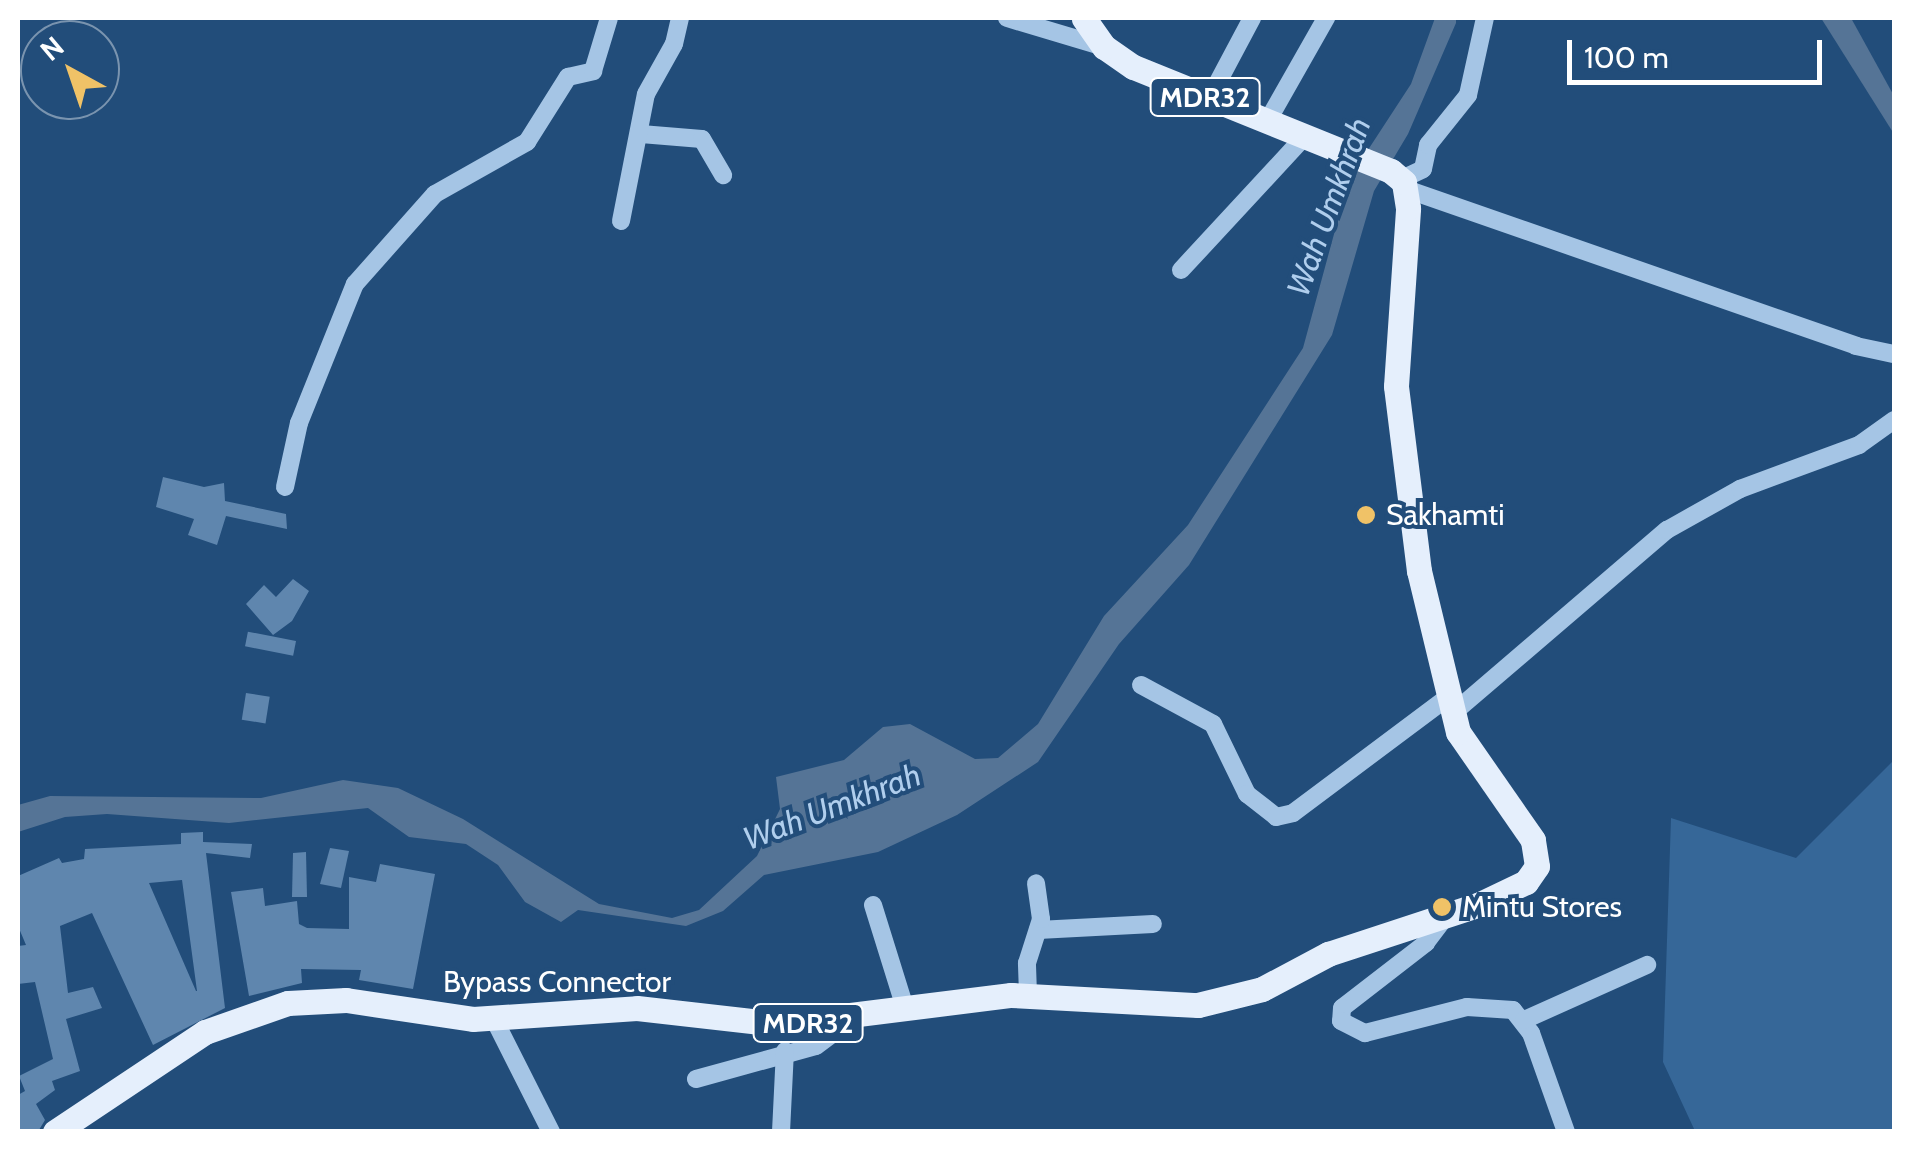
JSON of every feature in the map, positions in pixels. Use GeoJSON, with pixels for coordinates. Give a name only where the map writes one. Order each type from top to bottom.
{"type":"FeatureCollection","features":[{"type":"Feature","properties":{"kind":"main road","name":"MDR32"},"geometry":{"type":"LineString","coordinates":[[1087,19],[1104,47],[1209,98],[1400,180]]}},
{"type":"Feature","properties":{"kind":"main road","name":"Bypass Connector"},"geometry":{"type":"LineString","coordinates":[[55,1132],[205,1032],[269,1008],[346,1000],[494,1020],[637,1008],[744,1023],[852,1020],[1028,994],[1168,1005],[1223,1001],[1262,989],[1328,954],[1446,916],[1526,882],[1537,866],[1528,832],[1470,756],[1450,706],[1419,571],[1400,443],[1400,180]]}},
{"type":"Feature","properties":{"kind":"street"},"geometry":{"type":"LineString","coordinates":[[285,487],[298,424],[340,316],[371,261],[435,194],[527,142],[568,76],[593,72],[609,18]]}},
{"type":"Feature","properties":{"kind":"street"},"geometry":{"type":"LineString","coordinates":[[621,221],[646,94],[674,44],[680,18]]}},
{"type":"Feature","properties":{"kind":"street"},"geometry":{"type":"LineString","coordinates":[[1007,18],[1104,47]]}},
{"type":"Feature","properties":{"kind":"street"},"geometry":{"type":"LineString","coordinates":[[1209,98],[1252,18]]}},
{"type":"Feature","properties":{"kind":"street"},"geometry":{"type":"LineString","coordinates":[[1267,122],[1326,18]]}},
{"type":"Feature","properties":{"kind":"street"},"geometry":{"type":"LineString","coordinates":[[1400,180],[1422,169],[1428,146],[1468,95],[1485,18]]}},
{"type":"Feature","properties":{"kind":"street"},"geometry":{"type":"LineString","coordinates":[[641,134],[702,139],[722,175]]}},
{"type":"Feature","properties":{"kind":"street"},"geometry":{"type":"LineString","coordinates":[[1181,270],[1304,137]]}},
{"type":"Feature","properties":{"kind":"street"},"geometry":{"type":"LineString","coordinates":[[1400,180],[1856,346],[1894,354]]}},
{"type":"Feature","properties":{"kind":"street"},"geometry":{"type":"LineString","coordinates":[[1141,685],[1213,724],[1247,794],[1276,818],[1293,813],[1450,706],[1689,516],[1760,480],[1848,450],[1894,420]]}},
{"type":"Feature","properties":{"kind":"street"},"geometry":{"type":"LineString","coordinates":[[1028,994],[1027,964],[1038,930],[1036,883]]}},
{"type":"Feature","properties":{"kind":"street"},"geometry":{"type":"LineString","coordinates":[[873,905],[906,1011]]}},
{"type":"Feature","properties":{"kind":"street"},"geometry":{"type":"LineString","coordinates":[[1446,916],[1426,943],[1342,1008],[1344,1027],[1365,1032],[1489,1006],[1513,1010],[1524,1020],[1566,1132]]}},
{"type":"Feature","properties":{"kind":"street"},"geometry":{"type":"LineString","coordinates":[[1038,930],[1153,924]]}},
{"type":"Feature","properties":{"kind":"street"},"geometry":{"type":"LineString","coordinates":[[1524,1020],[1647,965]]}},
{"type":"Feature","properties":{"kind":"street"},"geometry":{"type":"LineString","coordinates":[[494,1020],[550,1132]]}},
{"type":"Feature","properties":{"kind":"street"},"geometry":{"type":"LineString","coordinates":[[696,1079],[785,1051],[816,1046],[852,1020]]}},
{"type":"Feature","properties":{"kind":"street"},"geometry":{"type":"LineString","coordinates":[[782,1129],[785,1051]]}},
{"type":"Feature","properties":{"kind":"shaded area"},"geometry":{"type":"Polygon","coordinates":[[[1894,760],[1894,1131],[1695,1131],[1663,1062],[1671,818],[1796,858],[1894,760]]]}},
{"type":"Feature","properties":{"kind":"water","name":"Wah Umkhrah"},"geometry":{"type":"Polygon","coordinates":[[[1435,18],[1456,18],[1456,23],[1408,134],[1374,191],[1332,335],[1189,565],[1119,644],[1038,762],[957,815],[878,852],[764,875],[723,911],[686,926],[578,910],[561,922],[525,902],[498,865],[466,844],[409,837],[368,808],[229,823],[107,814],[65,817],[18,832],[18,805],[50,796],[261,798],[343,780],[398,788],[463,819],[599,904],[672,918],[699,910],[757,856],[780,809],[776,777],[844,760],[883,727],[910,724],[975,759],[998,758],[1038,724],[1104,616],[1188,525],[1303,348],[1349,179],[1411,84],[1435,18]]]}},
{"type":"Feature","properties":{"kind":"water"},"geometry":{"type":"Polygon","coordinates":[[[1821,18],[1851,18],[1894,96],[1894,134],[1821,18]]]}},
{"type":"Feature","properties":{"kind":"building"},"geometry":{"type":"Polygon","coordinates":[[[163,477],[204,487],[224,483],[225,501],[286,514],[287,529],[226,516],[217,545],[188,535],[194,519],[156,507],[163,477]]]}},
{"type":"Feature","properties":{"kind":"building"},"geometry":{"type":"Polygon","coordinates":[[[293,579],[309,591],[292,621],[273,635],[246,604],[264,585],[276,597],[293,579]]]}},
{"type":"Feature","properties":{"kind":"building"},"geometry":{"type":"Polygon","coordinates":[[[248,632],[296,641],[293,656],[245,646],[248,632]]]}},
{"type":"Feature","properties":{"kind":"building"},"geometry":{"type":"Polygon","coordinates":[[[246,693],[270,697],[265,723],[242,720],[246,693]]]}},
{"type":"Feature","properties":{"kind":"building"},"geometry":{"type":"Polygon","coordinates":[[[203,832],[203,842],[252,844],[250,858],[206,853],[225,1008],[153,1045],[92,913],[60,926],[68,993],[93,987],[102,1008],[66,1019],[80,1071],[52,1081],[55,1090],[36,1104],[45,1120],[39,1130],[20,1132],[18,1095],[25,1091],[19,1076],[53,1059],[35,982],[18,984],[18,946],[26,945],[18,926],[18,876],[59,858],[62,863],[84,859],[85,849],[181,844],[181,833],[203,832]],[[182,880],[149,883],[196,991],[182,880]]]}},
{"type":"Feature","properties":{"kind":"building"},"geometry":{"type":"Polygon","coordinates":[[[330,848],[349,851],[341,888],[320,884],[330,848]]]}},
{"type":"Feature","properties":{"kind":"building"},"geometry":{"type":"Polygon","coordinates":[[[306,852],[307,897],[292,897],[293,853],[306,852]]]}},
{"type":"Feature","properties":{"kind":"building"},"geometry":{"type":"Polygon","coordinates":[[[380,864],[435,874],[413,989],[359,980],[361,970],[301,969],[302,983],[249,996],[231,892],[263,888],[265,906],[297,901],[299,924],[307,928],[349,929],[349,877],[376,882],[380,864]]]}},
{"type":"Feature","properties":{"kind":"place","name":"Sakhamti"},"geometry":{"type":"Point","coordinates":[1366,515]}},
{"type":"Feature","properties":{"kind":"place","name":"Mintu Stores"},"geometry":{"type":"Point","coordinates":[1442,907]}}]}
